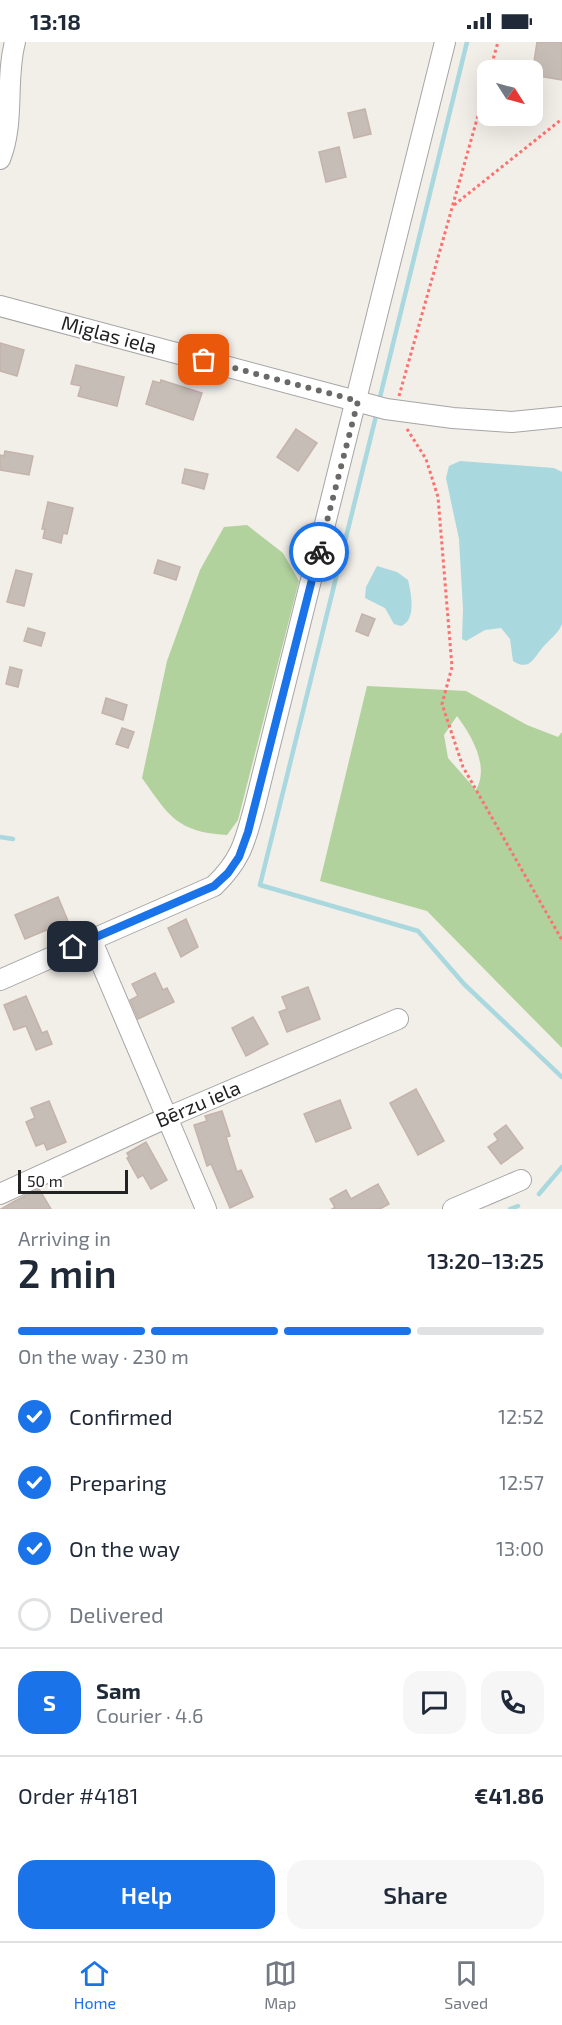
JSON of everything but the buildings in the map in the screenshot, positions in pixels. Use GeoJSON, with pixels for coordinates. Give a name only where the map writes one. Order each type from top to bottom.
{"type":"FeatureCollection","features":[{"type":"Feature","properties":{"kind":"street"},"geometry":{"type":"LineString","coordinates":[[0,159],[8,124],[9,80],[15,42]]}},
{"type":"Feature","properties":{"kind":"street"},"geometry":{"type":"LineString","coordinates":[[0,980],[214,886],[228,873],[239,857],[255,805],[358,401],[445,42]]}},
{"type":"Feature","properties":{"kind":"street","name":"Miglas iela"},"geometry":{"type":"LineString","coordinates":[[0,306],[396,410],[453,418],[512,422],[562,417]]}},
{"type":"Feature","properties":{"kind":"street"},"geometry":{"type":"LineString","coordinates":[[92,939],[206,1209]]}},
{"type":"Feature","properties":{"kind":"street","name":"Bērzu iela"},"geometry":{"type":"LineString","coordinates":[[0,1194],[166,1118],[398,1019]]}},
{"type":"Feature","properties":{"kind":"street"},"geometry":{"type":"LineString","coordinates":[[453,1209],[521,1180]]}},
{"type":"Feature","properties":{"kind":"path"},"geometry":{"type":"LineString","coordinates":[[493,60],[498,42]]}},
{"type":"Feature","properties":{"kind":"path"},"geometry":{"type":"LineString","coordinates":[[477,118],[396,410],[426,459],[438,497],[452,667],[442,704],[463,767],[562,940]]}},
{"type":"Feature","properties":{"kind":"path"},"geometry":{"type":"LineString","coordinates":[[452,206],[562,119]]}},
{"type":"Feature","properties":{"kind":"green space"},"geometry":{"type":"Polygon","coordinates":[[[247,525],[283,553],[299,581],[238,820],[227,835],[196,830],[176,820],[142,778],[167,661],[200,570],[224,527],[247,525]]]}},
{"type":"Feature","properties":{"kind":"green space"},"geometry":{"type":"Polygon","coordinates":[[[367,686],[466,691],[527,725],[558,737],[562,732],[562,1048],[427,911],[320,881],[367,686]],[[457,716],[444,735],[448,758],[476,790],[480,781],[480,761],[473,741],[457,716]]]}},
{"type":"Feature","properties":{"kind":"water"},"geometry":{"type":"Polygon","coordinates":[[[460,461],[554,468],[562,472],[562,624],[556,634],[528,664],[513,661],[510,639],[501,628],[485,630],[466,641],[462,639],[463,609],[459,539],[446,478],[449,466],[460,461]]]}},
{"type":"Feature","properties":{"kind":"water"},"geometry":{"type":"Polygon","coordinates":[[[377,566],[397,572],[408,580],[411,612],[406,623],[401,626],[394,624],[385,608],[365,598],[366,587],[377,566]]]}},
{"type":"Feature","properties":{"kind":"waterway"},"geometry":{"type":"LineString","coordinates":[[380,397],[467,42]]}},
{"type":"Feature","properties":{"kind":"waterway"},"geometry":{"type":"LineString","coordinates":[[376,416],[260,885],[418,931],[464,984],[562,1077]]}},
{"type":"Feature","properties":{"kind":"waterway"},"geometry":{"type":"LineString","coordinates":[[0,837],[13,839]]}},
{"type":"Feature","properties":{"kind":"waterway"},"geometry":{"type":"LineString","coordinates":[[539,1194],[562,1167]]}},
{"type":"Feature","properties":{"kind":"waterway"},"geometry":{"type":"LineString","coordinates":[[510,1209],[518,1206]]}},
{"type":"Feature","properties":{"kind":"way so far"},"geometry":{"type":"LineString","coordinates":[[204,360],[358,401],[319,552]]}},
{"type":"Feature","properties":{"kind":"route"},"geometry":{"type":"LineString","coordinates":[[73,947],[214,886],[228,873],[239,857],[248,832],[319,552]]}}]}
